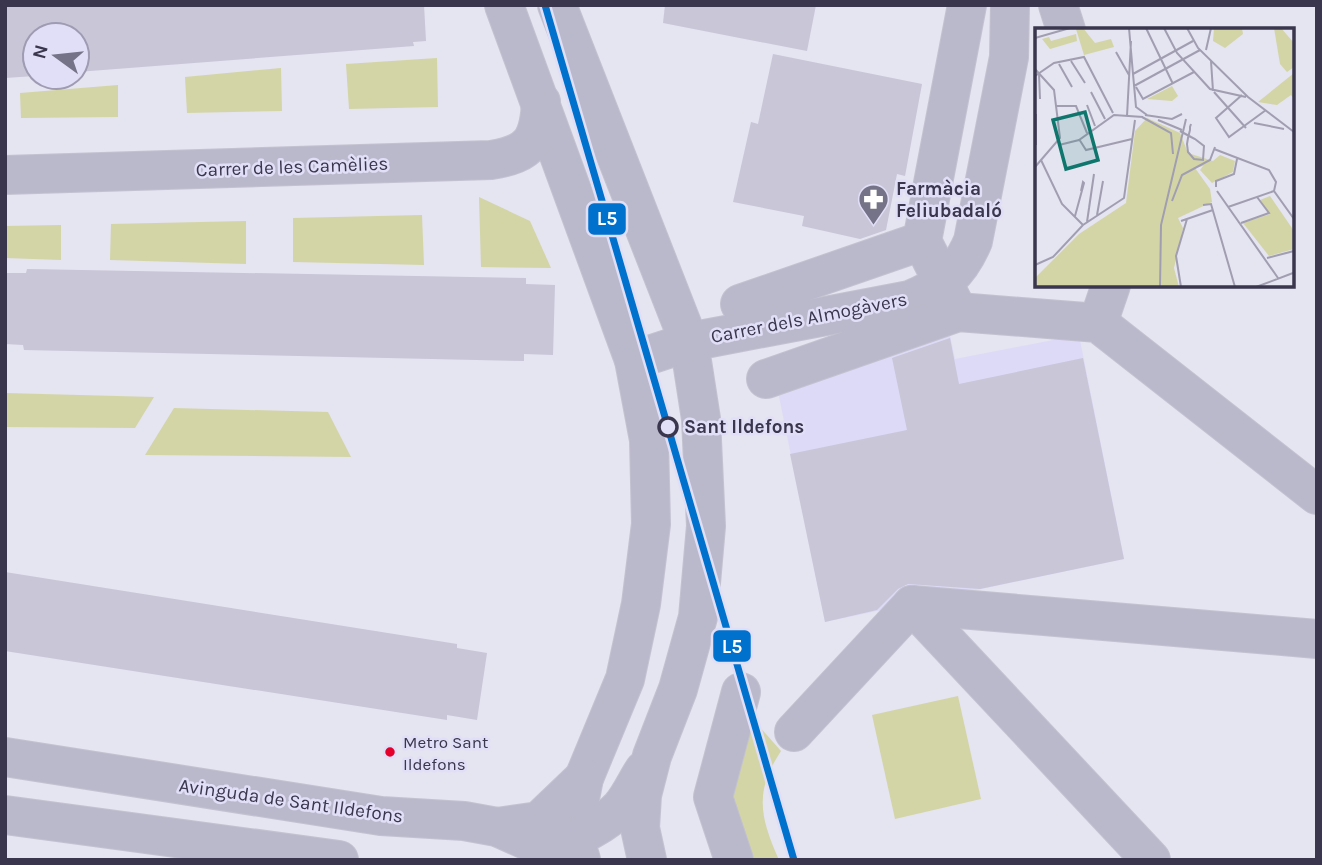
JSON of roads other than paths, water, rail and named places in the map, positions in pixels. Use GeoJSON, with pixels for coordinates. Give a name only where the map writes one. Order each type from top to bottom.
{"type":"FeatureCollection","features":[{"type":"Feature","properties":{"kind":"street"},"geometry":{"type":"LineString","coordinates":[[504,5],[634,360],[649,440],[651,524],[643,591],[625,679],[584,778],[567,841]]}},
{"type":"Feature","properties":{"kind":"street"},"geometry":{"type":"LineString","coordinates":[[557,5],[689,342],[701,419],[707,499],[698,617],[678,690],[652,756],[642,795],[640,828],[647,860]]}},
{"type":"Feature","properties":{"kind":"street"},"geometry":{"type":"LineString","coordinates":[[950,297],[922,241],[967,5]]}},
{"type":"Feature","properties":{"kind":"street","name":"Carrer dels Almogàvers"},"geometry":{"type":"LineString","coordinates":[[634,360],[689,342],[910,300],[932,290],[950,297],[955,274],[973,241],[1009,57],[1010,5]]}},
{"type":"Feature","properties":{"kind":"street"},"geometry":{"type":"LineString","coordinates":[[1058,5],[1065,28]]}},
{"type":"Feature","properties":{"kind":"street","name":"Carrer de les Camèlies"},"geometry":{"type":"LineString","coordinates":[[5,175],[506,158],[525,149],[537,131],[541,102]]}},
{"type":"Feature","properties":{"kind":"street"},"geometry":{"type":"LineString","coordinates":[[740,303],[922,241]]}},
{"type":"Feature","properties":{"kind":"street"},"geometry":{"type":"LineString","coordinates":[[1098,323],[1110,287]]}},
{"type":"Feature","properties":{"kind":"street"},"geometry":{"type":"LineString","coordinates":[[766,379],[950,297],[1098,323],[1317,495]]}},
{"type":"Feature","properties":{"kind":"street"},"geometry":{"type":"LineString","coordinates":[[912,605],[1317,639]]}},
{"type":"Feature","properties":{"kind":"street"},"geometry":{"type":"LineString","coordinates":[[794,732],[912,605]]}},
{"type":"Feature","properties":{"kind":"street"},"geometry":{"type":"LineString","coordinates":[[912,605],[1151,860]]}},
{"type":"Feature","properties":{"kind":"street"},"geometry":{"type":"LineString","coordinates":[[734,860],[713,797],[741,692]]}},
{"type":"Feature","properties":{"kind":"street"},"geometry":{"type":"LineString","coordinates":[[567,841],[610,817],[622,806],[652,756]]}},
{"type":"Feature","properties":{"kind":"street","name":"Avinguda de Sant Ildefons"},"geometry":{"type":"LineString","coordinates":[[5,757],[381,816],[464,821],[567,841],[609,844],[632,860]]}},
{"type":"Feature","properties":{"kind":"street"},"geometry":{"type":"LineString","coordinates":[[5,815],[339,860]]}},
{"type":"Feature","properties":{"kind":"place","name":"Farmàcia Feliubadaló"},"geometry":{"type":"Point","coordinates":[873,227]}},
{"type":"Feature","properties":{"kind":"place","name":"Sant Ildefons"},"geometry":{"type":"Point","coordinates":[668,427]}},
{"type":"Feature","properties":{"kind":"place","name":"Metro Sant Ildefons"},"geometry":{"type":"Point","coordinates":[390,752]}}]}
